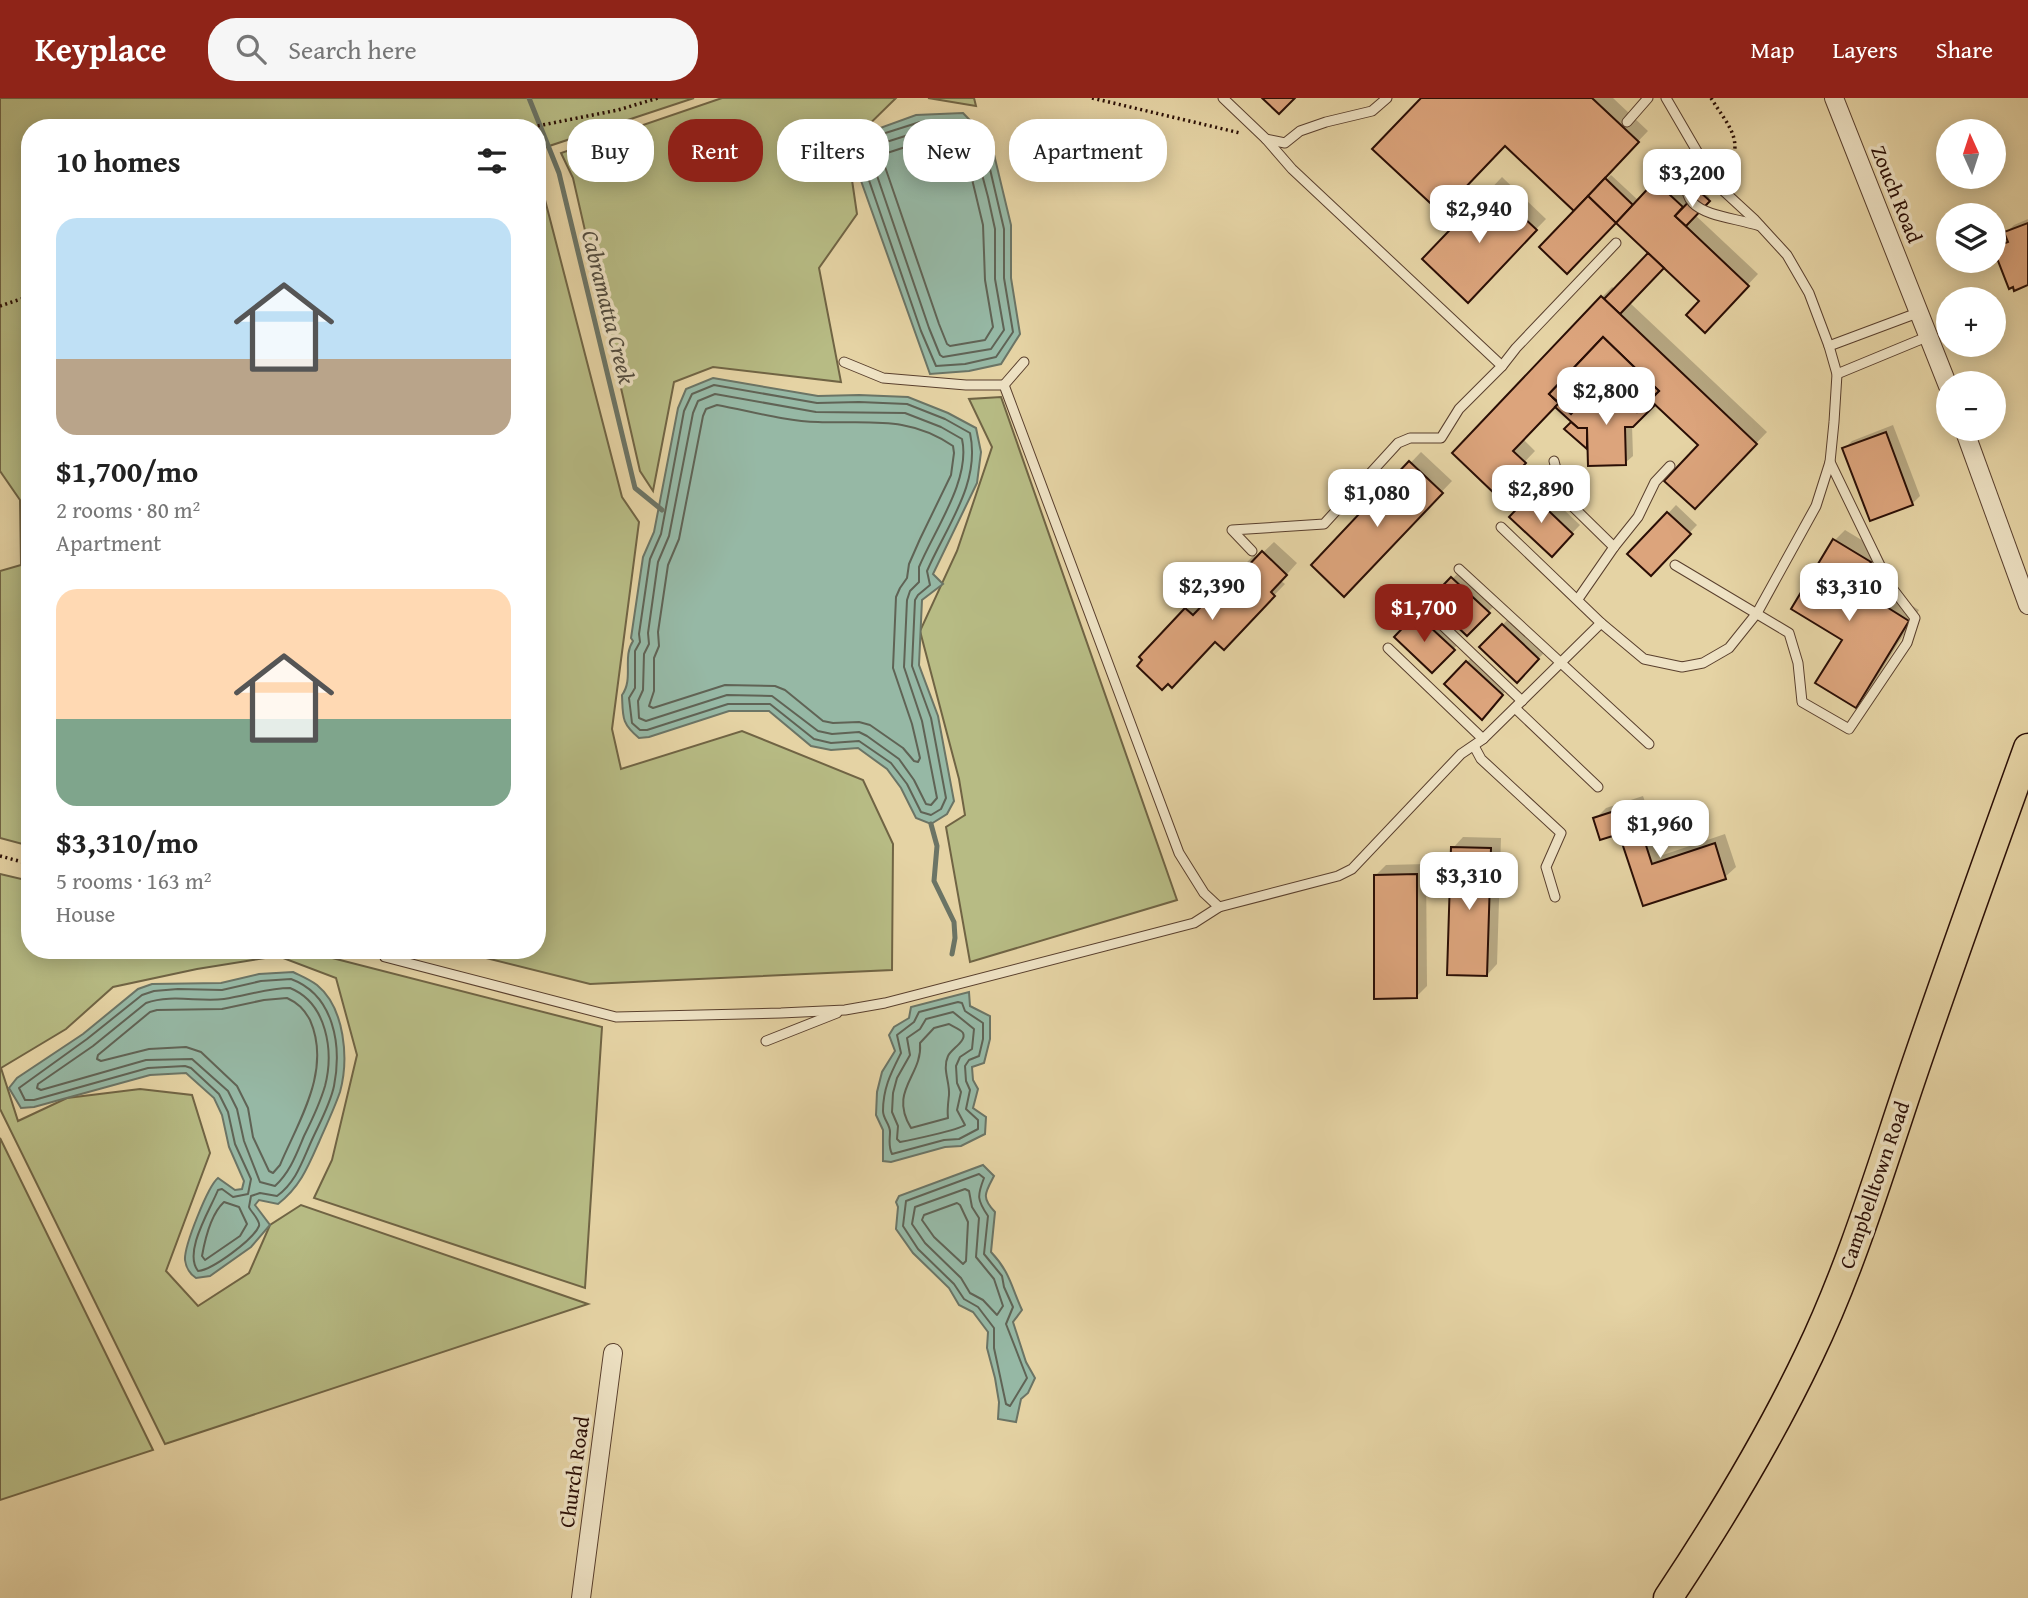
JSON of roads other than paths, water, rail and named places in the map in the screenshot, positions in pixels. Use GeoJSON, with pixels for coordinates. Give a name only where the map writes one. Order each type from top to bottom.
{"type":"FeatureCollection","features":[{"type":"Feature","properties":{"kind":"main road","name":"Campbelltown Road"},"geometry":{"type":"LineString","coordinates":[[1668,1598],[1734,1494],[1820,1331],[1861,1227],[2028,747]]}},
{"type":"Feature","properties":{"kind":"street","name":"Zouch Road"},"geometry":{"type":"LineString","coordinates":[[1834,98],[1942,371]]}},
{"type":"Feature","properties":{"kind":"street"},"geometry":{"type":"LineString","coordinates":[[1968,441],[2028,605]]}},
{"type":"Feature","properties":{"kind":"street","name":"Church Road"},"geometry":{"type":"LineString","coordinates":[[581,1598],[613,1353]]}},
{"type":"Feature","properties":{"kind":"lane"},"geometry":{"type":"LineString","coordinates":[[1223,98],[1266,139],[1292,169],[1502,366]]}},
{"type":"Feature","properties":{"kind":"lane"},"geometry":{"type":"LineString","coordinates":[[1266,139],[1285,143],[1300,131],[1373,111],[1387,98]]}},
{"type":"Feature","properties":{"kind":"lane"},"geometry":{"type":"LineString","coordinates":[[1627,122],[1648,98]]}},
{"type":"Feature","properties":{"kind":"lane"},"geometry":{"type":"LineString","coordinates":[[1501,527],[1601,623],[1644,659],[1682,667],[1703,663],[1729,648],[1757,613],[1816,506],[1830,462],[1837,374],[1829,346],[1809,293],[1787,255],[1716,184],[1666,98]]}},
{"type":"Feature","properties":{"kind":"lane"},"geometry":{"type":"LineString","coordinates":[[1699,155],[1689,170],[1686,181],[1690,200],[1707,213],[1761,227]]}},
{"type":"Feature","properties":{"kind":"lane"},"geometry":{"type":"LineString","coordinates":[[1252,551],[1233,530],[1324,524],[1398,443],[1410,438],[1441,438],[1459,409],[1616,243]]}},
{"type":"Feature","properties":{"kind":"lane"},"geometry":{"type":"LineString","coordinates":[[1829,346],[1920,312]]}},
{"type":"Feature","properties":{"kind":"lane"},"geometry":{"type":"LineString","coordinates":[[1837,374],[1929,336]]}},
{"type":"Feature","properties":{"kind":"lane"},"geometry":{"type":"LineString","coordinates":[[844,362],[883,378],[966,385],[1004,385],[1024,362]]}},
{"type":"Feature","properties":{"kind":"lane"},"geometry":{"type":"LineString","coordinates":[[1004,385],[1179,853],[1204,893],[1219,907]]}},
{"type":"Feature","properties":{"kind":"lane"},"geometry":{"type":"LineString","coordinates":[[1554,461],[1563,497],[1614,547]]}},
{"type":"Feature","properties":{"kind":"lane"},"geometry":{"type":"LineString","coordinates":[[1675,565],[1790,633],[1798,663],[1802,702],[1849,729],[1907,643],[1915,618],[1889,584],[1830,462]]}},
{"type":"Feature","properties":{"kind":"lane"},"geometry":{"type":"LineString","coordinates":[[1578,599],[1638,517],[1655,482],[1670,466]]}},
{"type":"Feature","properties":{"kind":"lane"},"geometry":{"type":"LineString","coordinates":[[1459,569],[1649,744]]}},
{"type":"Feature","properties":{"kind":"lane"},"geometry":{"type":"LineString","coordinates":[[1422,606],[1598,787]]}},
{"type":"Feature","properties":{"kind":"lane"},"geometry":{"type":"LineString","coordinates":[[766,1041],[845,1010],[977,981],[1194,923],[1219,907],[1325,879],[1352,869],[1461,754],[1483,739],[1601,623]]}},
{"type":"Feature","properties":{"kind":"lane"},"geometry":{"type":"LineString","coordinates":[[1388,648],[1483,739]]}},
{"type":"Feature","properties":{"kind":"lane"},"geometry":{"type":"LineString","coordinates":[[1474,746],[1481,760],[1561,833],[1546,867],[1555,897]]}},
{"type":"Feature","properties":{"kind":"lane"},"geometry":{"type":"LineString","coordinates":[[393,959],[616,1017],[845,1010]]}},
{"type":"Feature","properties":{"kind":"water"},"geometry":{"type":"Polygon","coordinates":[[[963,113],[969,119],[905,119],[916,115],[963,113]]]}},
{"type":"Feature","properties":{"kind":"water"},"geometry":{"type":"Polygon","coordinates":[[[903,120],[903,182],[995,182],[995,159],[1011,225],[1011,278],[1020,334],[1001,364],[969,371],[930,374],[861,182],[889,182],[889,125],[903,120]]]}},
{"type":"Feature","properties":{"kind":"water"},"geometry":{"type":"Polygon","coordinates":[[[713,378],[818,396],[908,397],[976,428],[981,452],[977,483],[933,574],[943,584],[922,600],[919,665],[938,716],[954,801],[947,814],[931,824],[916,818],[901,788],[887,769],[858,748],[831,750],[811,746],[769,711],[729,711],[639,738],[626,724],[622,695],[627,682],[628,654],[633,641],[631,638],[643,557],[654,532],[678,408],[686,389],[713,378]]]}},
{"type":"Feature","properties":{"kind":"water"},"geometry":{"type":"Polygon","coordinates":[[[293,972],[317,985],[334,1007],[344,1050],[340,1092],[298,1184],[278,1204],[259,1200],[255,1205],[270,1225],[251,1247],[210,1276],[196,1278],[190,1273],[185,1260],[192,1230],[208,1192],[218,1178],[235,1190],[242,1189],[244,1181],[229,1147],[222,1115],[214,1098],[186,1073],[150,1075],[34,1107],[21,1108],[9,1088],[17,1078],[83,1034],[138,989],[152,984],[221,983],[259,974],[293,972]]]}},
{"type":"Feature","properties":{"kind":"water"},"geometry":{"type":"Polygon","coordinates":[[[969,992],[970,1006],[990,1016],[990,1039],[984,1063],[972,1067],[973,1080],[978,1089],[973,1108],[986,1117],[985,1134],[961,1146],[945,1147],[891,1162],[883,1161],[883,1130],[876,1115],[877,1092],[882,1072],[895,1051],[889,1035],[894,1027],[909,1018],[911,1007],[969,992]]]}},
{"type":"Feature","properties":{"kind":"water"},"geometry":{"type":"Polygon","coordinates":[[[983,1165],[994,1176],[986,1195],[995,1212],[991,1252],[1006,1273],[1022,1310],[1013,1322],[1026,1362],[1035,1378],[1028,1393],[1021,1399],[1016,1422],[998,1419],[999,1402],[987,1348],[988,1332],[973,1312],[959,1305],[949,1288],[913,1253],[896,1229],[896,1202],[899,1196],[983,1165]]]}},
{"type":"Feature","properties":{"kind":"waterway","name":"Cabramatta Creek"},"geometry":{"type":"LineString","coordinates":[[529,98],[537,119]]}},
{"type":"Feature","properties":{"kind":"waterway","name":"Cabramatta Creek"},"geometry":{"type":"LineString","coordinates":[[546,140],[559,173],[635,488],[662,510]]}},
{"type":"Feature","properties":{"kind":"waterway"},"geometry":{"type":"LineString","coordinates":[[931,824],[937,846],[934,881],[954,922],[952,954]]}}]}
